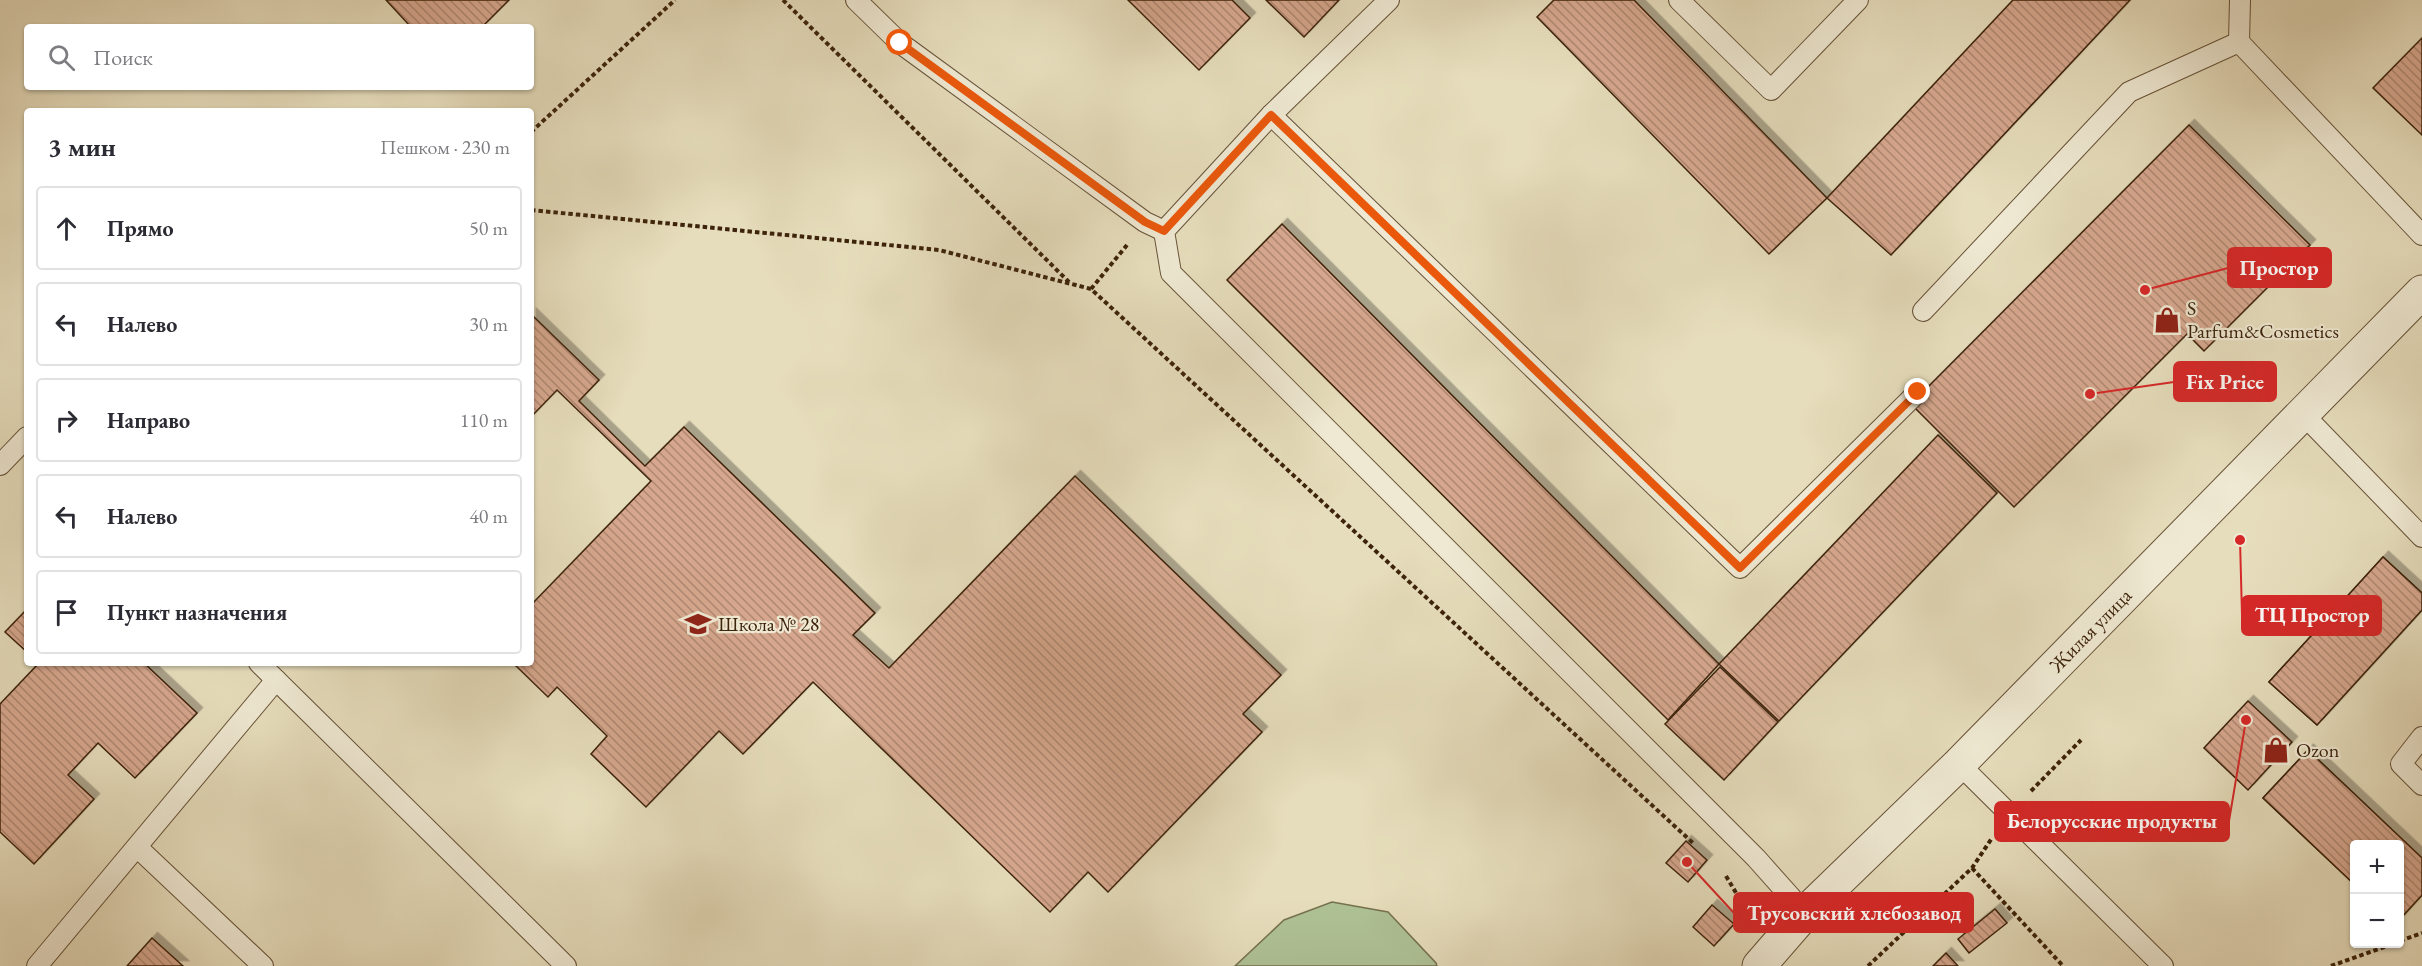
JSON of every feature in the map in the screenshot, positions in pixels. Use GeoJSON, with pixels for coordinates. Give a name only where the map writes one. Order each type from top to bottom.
{"type":"FeatureCollection","features":[{"type":"Feature","properties":{"kind":"street","name":"Жилая улица"},"geometry":{"type":"LineString","coordinates":[[1759,966],[1804,913],[1959,764],[2422,292]]}},
{"type":"Feature","properties":{"kind":"lane"},"geometry":{"type":"LineString","coordinates":[[856,0],[900,43],[1145,222],[1164,231]]}},
{"type":"Feature","properties":{"kind":"lane"},"geometry":{"type":"LineString","coordinates":[[1164,231],[1271,115],[1389,0]]}},
{"type":"Feature","properties":{"kind":"lane"},"geometry":{"type":"LineString","coordinates":[[1679,0],[1772,90],[1858,0]]}},
{"type":"Feature","properties":{"kind":"lane"},"geometry":{"type":"LineString","coordinates":[[2240,0],[2239,42],[2422,235]]}},
{"type":"Feature","properties":{"kind":"lane"},"geometry":{"type":"LineString","coordinates":[[1923,311],[2129,92],[2239,42]]}},
{"type":"Feature","properties":{"kind":"lane"},"geometry":{"type":"LineString","coordinates":[[1271,115],[1740,568],[1918,392]]}},
{"type":"Feature","properties":{"kind":"lane"},"geometry":{"type":"LineString","coordinates":[[1164,231],[1171,273],[1756,858],[1804,913]]}},
{"type":"Feature","properties":{"kind":"lane"},"geometry":{"type":"LineString","coordinates":[[2302,413],[2422,537]]}},
{"type":"Feature","properties":{"kind":"lane"},"geometry":{"type":"LineString","coordinates":[[0,465],[24,439]]}},
{"type":"Feature","properties":{"kind":"lane"},"geometry":{"type":"LineString","coordinates":[[262,666],[566,966]]}},
{"type":"Feature","properties":{"kind":"lane"},"geometry":{"type":"LineString","coordinates":[[37,966],[276,680]]}},
{"type":"Feature","properties":{"kind":"lane"},"geometry":{"type":"LineString","coordinates":[[2422,737],[2401,764],[2422,785]]}},
{"type":"Feature","properties":{"kind":"lane"},"geometry":{"type":"LineString","coordinates":[[1959,764],[2163,966]]}},
{"type":"Feature","properties":{"kind":"lane"},"geometry":{"type":"LineString","coordinates":[[136,847],[263,966]]}},
{"type":"Feature","properties":{"kind":"path"},"geometry":{"type":"LineString","coordinates":[[534,129],[675,0]]}},
{"type":"Feature","properties":{"kind":"path"},"geometry":{"type":"LineString","coordinates":[[783,0],[1070,283]]}},
{"type":"Feature","properties":{"kind":"path"},"geometry":{"type":"LineString","coordinates":[[534,210],[939,250],[1091,289],[1698,848]]}},
{"type":"Feature","properties":{"kind":"path"},"geometry":{"type":"LineString","coordinates":[[1868,966],[1971,868],[2008,814],[2081,740]]}},
{"type":"Feature","properties":{"kind":"path"},"geometry":{"type":"LineString","coordinates":[[1971,868],[2063,966]]}},
{"type":"Feature","properties":{"kind":"path"},"geometry":{"type":"LineString","coordinates":[[2404,940],[2422,933]]}},
{"type":"Feature","properties":{"kind":"path"},"geometry":{"type":"LineString","coordinates":[[2331,966],[2382,948]]}},
{"type":"Feature","properties":{"kind":"green space"},"geometry":{"type":"Polygon","coordinates":[[[1332,902],[1388,912],[1437,966],[1235,966],[1284,920],[1332,902]]]}},
{"type":"Feature","properties":{"kind":"building"},"geometry":{"type":"Polygon","coordinates":[[[386,0],[509,0],[485,24],[408,24],[386,0]]]}},
{"type":"Feature","properties":{"kind":"building"},"geometry":{"type":"Polygon","coordinates":[[[1128,0],[1232,0],[1250,18],[1199,70],[1128,0]]]}},
{"type":"Feature","properties":{"kind":"building"},"geometry":{"type":"Polygon","coordinates":[[[1266,0],[1339,0],[1304,37],[1266,0]]]}},
{"type":"Feature","properties":{"kind":"building"},"geometry":{"type":"Polygon","coordinates":[[[1554,0],[1634,0],[1827,198],[1769,254],[1537,17],[1554,0]]]}},
{"type":"Feature","properties":{"kind":"building"},"geometry":{"type":"Polygon","coordinates":[[[2013,0],[2130,0],[1891,255],[1827,198],[2013,0]]]}},
{"type":"Feature","properties":{"kind":"building"},"geometry":{"type":"Polygon","coordinates":[[[2422,38],[2422,135],[2373,88],[2422,38]]]}},
{"type":"Feature","properties":{"kind":"building"},"geometry":{"type":"Polygon","coordinates":[[[2189,125],[2310,245],[2204,351],[2187,334],[2014,507],[1911,404],[2189,125]]]}},
{"type":"Feature","properties":{"kind":"building"},"geometry":{"type":"Polygon","coordinates":[[[1282,224],[1719,664],[1668,720],[1227,280],[1282,224]]]}},
{"type":"Feature","properties":{"kind":"building","name":"Школа № 28"},"geometry":{"type":"Polygon","coordinates":[[[534,317],[599,380],[579,401],[645,466],[684,427],[875,613],[853,635],[889,668],[1075,476],[1281,675],[1243,714],[1262,732],[1108,892],[1088,872],[1050,912],[813,682],[743,754],[719,731],[646,807],[591,754],[607,736],[557,687],[548,697],[516,666],[534,666],[534,602],[651,481],[557,390],[534,414],[534,317]]]}},
{"type":"Feature","properties":{"kind":"building"},"geometry":{"type":"Polygon","coordinates":[[[1938,435],[1997,493],[1779,721],[1719,664],[1938,435]]]}},
{"type":"Feature","properties":{"kind":"building"},"geometry":{"type":"Polygon","coordinates":[[[2383,557],[2422,593],[2422,610],[2317,725],[2269,682],[2383,557]]]}},
{"type":"Feature","properties":{"kind":"building"},"geometry":{"type":"Polygon","coordinates":[[[2383,557],[2422,593],[2422,610],[2317,725],[2269,682],[2383,557]]]}},
{"type":"Feature","properties":{"kind":"building"},"geometry":{"type":"Polygon","coordinates":[[[24,612],[24,649],[5,632],[24,612]]]}},
{"type":"Feature","properties":{"kind":"building"},"geometry":{"type":"Polygon","coordinates":[[[36,666],[147,666],[197,713],[135,778],[98,743],[68,775],[94,799],[34,864],[0,832],[0,704],[36,666]]]}},
{"type":"Feature","properties":{"kind":"building"},"geometry":{"type":"Polygon","coordinates":[[[1720,667],[1778,722],[1724,780],[1665,724],[1720,667]]]}},
{"type":"Feature","properties":{"kind":"building"},"geometry":{"type":"Polygon","coordinates":[[[2248,701],[2292,742],[2248,790],[2204,748],[2248,701]]]}},
{"type":"Feature","properties":{"kind":"building"},"geometry":{"type":"Polygon","coordinates":[[[2308,750],[2403,840],[2350,840],[2350,880],[2263,798],[2308,750]]]}},
{"type":"Feature","properties":{"kind":"building"},"geometry":{"type":"Polygon","coordinates":[[[2308,750],[2403,840],[2350,840],[2350,880],[2263,798],[2308,750]]]}},
{"type":"Feature","properties":{"kind":"building"},"geometry":{"type":"Polygon","coordinates":[[[1686,841],[1707,860],[1688,882],[1666,863],[1686,841]]]}},
{"type":"Feature","properties":{"kind":"building"},"geometry":{"type":"Polygon","coordinates":[[[2404,841],[2422,858],[2422,895],[2404,915],[2404,841]]]}},
{"type":"Feature","properties":{"kind":"building"},"geometry":{"type":"Polygon","coordinates":[[[2404,841],[2422,858],[2422,895],[2404,915],[2404,841]]]}},
{"type":"Feature","properties":{"kind":"building"},"geometry":{"type":"Polygon","coordinates":[[[1712,905],[1734,924],[1714,946],[1693,927],[1712,905]]]}},
{"type":"Feature","properties":{"kind":"building"},"geometry":{"type":"Polygon","coordinates":[[[1995,909],[2007,923],[1969,953],[1958,939],[1995,909]]]}},
{"type":"Feature","properties":{"kind":"building"},"geometry":{"type":"Polygon","coordinates":[[[152,938],[183,966],[127,966],[152,938]]]}},
{"type":"Feature","properties":{"kind":"building"},"geometry":{"type":"Polygon","coordinates":[[[1946,953],[1958,966],[1933,966],[1946,953]]]}},
{"type":"Feature","properties":{"kind":"place","name":"Простор"},"geometry":{"type":"Point","coordinates":[2145,290]}},
{"type":"Feature","properties":{"kind":"place","name":"S Parfum&Cosmetics"},"geometry":{"type":"Point","coordinates":[2167,320]}},
{"type":"Feature","properties":{"kind":"place","name":"Fix Price"},"geometry":{"type":"Point","coordinates":[2090,394]}},
{"type":"Feature","properties":{"kind":"place","name":"ТЦ Простор"},"geometry":{"type":"Point","coordinates":[2240,540]}},
{"type":"Feature","properties":{"kind":"place","name":"Школа № 28"},"geometry":{"type":"Point","coordinates":[698,624]}},
{"type":"Feature","properties":{"kind":"place","name":"Белорусские продукты"},"geometry":{"type":"Point","coordinates":[2246,720]}},
{"type":"Feature","properties":{"kind":"place","name":"Ozon"},"geometry":{"type":"Point","coordinates":[2276,750]}},
{"type":"Feature","properties":{"kind":"place","name":"Трусовский хлебозавод"},"geometry":{"type":"Point","coordinates":[1687,862]}},
{"type":"Feature","properties":{"kind":"route"},"geometry":{"type":"LineString","coordinates":[[900,43],[1145,222],[1164,231],[1201,188],[1271,115],[1740,568],[1918,392]]}}]}
